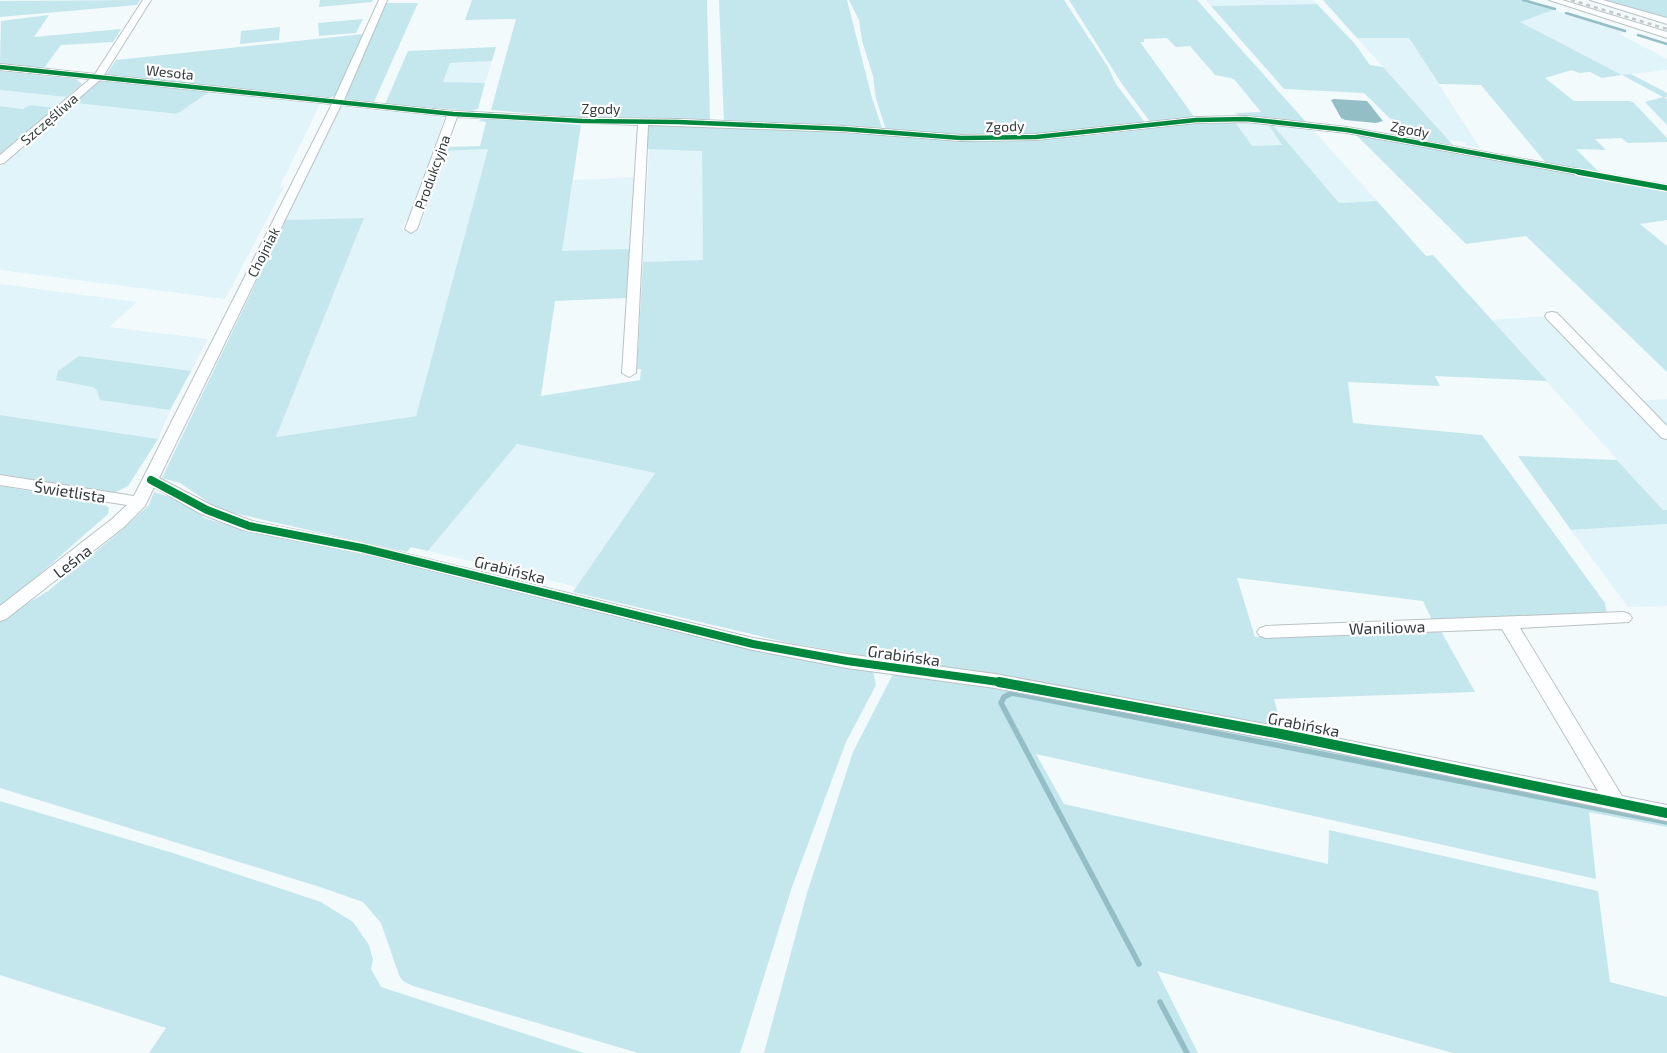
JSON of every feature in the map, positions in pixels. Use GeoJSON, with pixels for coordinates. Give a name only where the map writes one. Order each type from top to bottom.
{"type":"FeatureCollection","features":[{"type":"Feature","properties":{"kind":"street","name":"Szczęśliwa"},"geometry":{"type":"LineString","coordinates":[[0,162],[97,78],[147,0]]}},
{"type":"Feature","properties":{"kind":"street","name":"Chojniak"},"geometry":{"type":"LineString","coordinates":[[139,502],[338,102],[383,0]]}},
{"type":"Feature","properties":{"kind":"street"},"geometry":{"type":"LineString","coordinates":[[1553,0],[1667,34]]}},
{"type":"Feature","properties":{"kind":"street"},"geometry":{"type":"LineString","coordinates":[[1594,0],[1667,21]]}},
{"type":"Feature","properties":{"kind":"street","name":"Wesoła"},"geometry":{"type":"LineString","coordinates":[[0,67],[338,102]]}},
{"type":"Feature","properties":{"kind":"street","name":"Zgody"},"geometry":{"type":"LineString","coordinates":[[338,102],[453,114],[582,121],[643,121],[844,128],[979,139],[1066,135],[1196,120],[1246,119],[1346,130],[1667,188]]}},
{"type":"Feature","properties":{"kind":"street","name":"Produkcyjna"},"geometry":{"type":"LineString","coordinates":[[411,229],[453,114]]}},
{"type":"Feature","properties":{"kind":"street"},"geometry":{"type":"LineString","coordinates":[[628,373],[643,121]]}},
{"type":"Feature","properties":{"kind":"street"},"geometry":{"type":"LineString","coordinates":[[1552,316],[1667,435]]}},
{"type":"Feature","properties":{"kind":"street","name":"Świetlista"},"geometry":{"type":"LineString","coordinates":[[0,480],[139,502]]}},
{"type":"Feature","properties":{"kind":"street","name":"Grabińska"},"geometry":{"type":"LineString","coordinates":[[151,480],[177,492],[207,510],[249,526],[437,565],[753,644],[847,661],[995,681],[1281,734],[1667,812]]}},
{"type":"Feature","properties":{"kind":"street","name":"Leśna"},"geometry":{"type":"LineString","coordinates":[[0,616],[118,524],[139,502]]}},
{"type":"Feature","properties":{"kind":"street","name":"Waniliowa"},"geometry":{"type":"LineString","coordinates":[[1266,632],[1623,618]]}},
{"type":"Feature","properties":{"kind":"street"},"geometry":{"type":"LineString","coordinates":[[1508,622],[1615,802]]}},
{"type":"Feature","properties":{"kind":"shaded area"},"geometry":{"type":"Polygon","coordinates":[[[140,0],[137,5],[0,17],[0,1],[140,0]]]}},
{"type":"Feature","properties":{"kind":"shaded area"},"geometry":{"type":"Polygon","coordinates":[[[320,0],[373,0],[372,2],[319,7],[320,0]]]}},
{"type":"Feature","properties":{"kind":"shaded area"},"geometry":{"type":"Polygon","coordinates":[[[472,0],[707,0],[710,122],[653,118],[573,117],[491,110],[516,19],[465,20],[472,0]]]}},
{"type":"Feature","properties":{"kind":"shaded area"},"geometry":{"type":"Polygon","coordinates":[[[719,0],[847,0],[872,98],[882,128],[724,122],[719,0]]]}},
{"type":"Feature","properties":{"kind":"shaded area"},"geometry":{"type":"Polygon","coordinates":[[[849,0],[1064,0],[1108,67],[1116,84],[1146,124],[1011,136],[956,136],[886,130],[876,99],[873,76],[862,41],[859,20],[849,0]]]}},
{"type":"Feature","properties":{"kind":"shaded area"},"geometry":{"type":"Polygon","coordinates":[[[1069,0],[1197,0],[1306,122],[1244,117],[1234,113],[1261,112],[1234,79],[1215,75],[1190,46],[1176,47],[1167,38],[1144,39],[1144,42],[1140,42],[1195,118],[1151,123],[1122,84],[1069,0]]]}},
{"type":"Feature","properties":{"kind":"shaded area"},"geometry":{"type":"Polygon","coordinates":[[[1206,0],[1313,0],[1317,4],[1211,6],[1206,0]]]}},
{"type":"Feature","properties":{"kind":"shaded area"},"geometry":{"type":"Polygon","coordinates":[[[1323,0],[1527,0],[1556,9],[1520,22],[1622,75],[1602,78],[1590,72],[1579,73],[1572,70],[1545,78],[1574,101],[1630,101],[1634,103],[1667,138],[1667,142],[1628,143],[1621,138],[1595,139],[1606,150],[1576,149],[1601,174],[1546,163],[1481,85],[1439,84],[1409,38],[1357,38],[1323,0]]]}},
{"type":"Feature","properties":{"kind":"shaded area"},"geometry":{"type":"Polygon","coordinates":[[[1600,0],[1667,0],[1667,19],[1600,0]]]}},
{"type":"Feature","properties":{"kind":"shaded area"},"geometry":{"type":"Polygon","coordinates":[[[386,3],[418,3],[373,104],[347,99],[344,96],[386,3]]]}},
{"type":"Feature","properties":{"kind":"shaded area"},"geometry":{"type":"Polygon","coordinates":[[[1317,4],[1355,44],[1370,65],[1383,67],[1453,145],[1409,137],[1364,93],[1284,89],[1211,6],[1317,4]]]}},
{"type":"Feature","properties":{"kind":"shaded area"},"geometry":{"type":"Polygon","coordinates":[[[1553,10],[1624,32],[1619,34],[1667,59],[1667,70],[1622,75],[1519,22],[1553,10]]]}},
{"type":"Feature","properties":{"kind":"shaded area"},"geometry":{"type":"Polygon","coordinates":[[[49,15],[34,37],[121,29],[113,42],[61,45],[44,68],[0,64],[1,21],[49,15]]]}},
{"type":"Feature","properties":{"kind":"shaded area"},"geometry":{"type":"Polygon","coordinates":[[[363,19],[356,33],[319,36],[318,23],[363,19]]]}},
{"type":"Feature","properties":{"kind":"shaded area"},"geometry":{"type":"Polygon","coordinates":[[[280,27],[279,40],[240,44],[241,31],[280,27]]]}},
{"type":"Feature","properties":{"kind":"shaded area"},"geometry":{"type":"Polygon","coordinates":[[[363,34],[335,96],[328,98],[106,75],[116,60],[363,34]]]}},
{"type":"Feature","properties":{"kind":"shaded area"},"geometry":{"type":"Polygon","coordinates":[[[1357,38],[1409,38],[1480,148],[1467,146],[1465,142],[1449,140],[1357,38]]]}},
{"type":"Feature","properties":{"kind":"shaded area"},"geometry":{"type":"Polygon","coordinates":[[[496,47],[492,61],[450,63],[443,82],[485,83],[478,109],[472,111],[385,104],[408,51],[496,47]]]}},
{"type":"Feature","properties":{"kind":"shaded area"},"geometry":{"type":"Polygon","coordinates":[[[492,61],[485,83],[443,83],[450,63],[492,61]]]}},
{"type":"Feature","properties":{"kind":"shaded area"},"geometry":{"type":"Polygon","coordinates":[[[0,71],[76,79],[82,84],[67,97],[0,90],[0,71]]]}},
{"type":"Feature","properties":{"kind":"shaded area"},"geometry":{"type":"Polygon","coordinates":[[[1631,74],[1667,93],[1667,97],[1664,98],[1667,99],[1667,125],[1645,102],[1663,97],[1622,75],[1631,74]]]}},
{"type":"Feature","properties":{"kind":"shaded area"},"geometry":{"type":"Polygon","coordinates":[[[97,81],[209,92],[177,114],[75,103],[97,81]]]}},
{"type":"Feature","properties":{"kind":"shaded area"},"geometry":{"type":"Polygon","coordinates":[[[0,89],[68,97],[55,108],[30,105],[23,109],[0,106],[0,89]]]}},
{"type":"Feature","properties":{"kind":"shaded area"},"geometry":{"type":"Polygon","coordinates":[[[209,92],[320,104],[280,186],[284,187],[225,299],[0,270],[0,167],[66,113],[75,103],[177,114],[209,92]]]}},
{"type":"Feature","properties":{"kind":"shaded area"},"geometry":{"type":"Polygon","coordinates":[[[1331,100],[1367,101],[1383,121],[1376,123],[1345,120],[1341,118],[1331,100]]]}},
{"type":"Feature","properties":{"kind":"shaded area"},"geometry":{"type":"Polygon","coordinates":[[[30,105],[55,108],[0,156],[0,106],[23,109],[30,105]]]}},
{"type":"Feature","properties":{"kind":"shaded area"},"geometry":{"type":"Polygon","coordinates":[[[340,107],[440,116],[444,119],[409,219],[406,219],[402,229],[419,229],[445,151],[488,149],[416,416],[276,437],[364,218],[286,220],[340,107]]]}},
{"type":"Feature","properties":{"kind":"shaded area"},"geometry":{"type":"Polygon","coordinates":[[[483,117],[581,125],[562,251],[630,249],[626,298],[555,301],[541,396],[640,380],[641,369],[637,369],[643,262],[703,260],[702,151],[646,149],[647,124],[1023,140],[1096,135],[1199,123],[1235,122],[1252,146],[1282,145],[1268,124],[1272,124],[1339,203],[1377,201],[1426,256],[1433,255],[1547,381],[1435,376],[1440,386],[1348,382],[1353,423],[1482,435],[1605,603],[1607,615],[1432,620],[1423,601],[1237,578],[1255,637],[1441,631],[1475,692],[1274,699],[1282,728],[1026,682],[789,643],[573,592],[655,473],[517,444],[428,551],[411,547],[407,552],[220,510],[180,483],[162,478],[286,220],[364,218],[276,437],[416,416],[488,149],[444,151],[445,147],[480,146],[486,122],[479,121],[483,117]]]}},
{"type":"Feature","properties":{"kind":"shaded area"},"geometry":{"type":"Polygon","coordinates":[[[1235,122],[1268,124],[1282,145],[1252,146],[1235,122]]]}},
{"type":"Feature","properties":{"kind":"shaded area"},"geometry":{"type":"Polygon","coordinates":[[[1272,124],[1312,129],[1377,201],[1339,203],[1272,124]]]}},
{"type":"Feature","properties":{"kind":"shaded area"},"geometry":{"type":"Polygon","coordinates":[[[1353,132],[1667,190],[1667,220],[1640,224],[1667,246],[1667,372],[1526,236],[1466,244],[1353,132]]]}},
{"type":"Feature","properties":{"kind":"shaded area"},"geometry":{"type":"Polygon","coordinates":[[[649,149],[702,150],[703,260],[643,262],[649,149]]]}},
{"type":"Feature","properties":{"kind":"shaded area"},"geometry":{"type":"Polygon","coordinates":[[[635,177],[630,249],[561,252],[573,180],[635,177]]]}},
{"type":"Feature","properties":{"kind":"shaded area"},"geometry":{"type":"Polygon","coordinates":[[[0,284],[137,302],[109,327],[208,339],[170,410],[158,439],[0,415],[0,284]]]}},
{"type":"Feature","properties":{"kind":"shaded area"},"geometry":{"type":"Polygon","coordinates":[[[1548,316],[1667,439],[1667,510],[1663,510],[1491,320],[1548,316]]]}},
{"type":"Feature","properties":{"kind":"shaded area"},"geometry":{"type":"Polygon","coordinates":[[[79,356],[191,371],[170,410],[100,400],[97,390],[93,387],[56,380],[58,371],[79,356]]]}},
{"type":"Feature","properties":{"kind":"shaded area"},"geometry":{"type":"Polygon","coordinates":[[[1667,399],[1667,428],[1639,401],[1667,399]]]}},
{"type":"Feature","properties":{"kind":"shaded area"},"geometry":{"type":"Polygon","coordinates":[[[0,415],[158,439],[128,486],[110,493],[0,474],[0,415]]]}},
{"type":"Feature","properties":{"kind":"shaded area"},"geometry":{"type":"Polygon","coordinates":[[[517,444],[655,473],[577,587],[428,551],[517,444]]]}},
{"type":"Feature","properties":{"kind":"shaded area"},"geometry":{"type":"Polygon","coordinates":[[[1518,456],[1617,460],[1663,510],[1667,510],[1667,524],[1571,530],[1518,456]]]}},
{"type":"Feature","properties":{"kind":"shaded area"},"geometry":{"type":"Polygon","coordinates":[[[0,486],[102,503],[109,508],[108,514],[0,609],[0,486]]]}},
{"type":"Feature","properties":{"kind":"shaded area"},"geometry":{"type":"Polygon","coordinates":[[[154,492],[176,499],[197,511],[204,518],[244,530],[409,564],[873,671],[876,685],[846,742],[792,887],[740,1053],[638,1053],[413,986],[403,981],[399,975],[381,923],[363,902],[0,788],[0,620],[48,591],[122,530],[149,505],[154,492]]]}},
{"type":"Feature","properties":{"kind":"shaded area"},"geometry":{"type":"Polygon","coordinates":[[[1667,524],[1667,606],[1628,607],[1571,530],[1667,524]]]}},
{"type":"Feature","properties":{"kind":"shaded area"},"geometry":{"type":"Polygon","coordinates":[[[893,674],[1014,688],[1667,815],[1667,827],[1589,812],[1596,879],[1036,754],[1064,804],[1328,864],[1329,830],[1598,891],[1610,982],[1667,997],[1667,1053],[1453,1053],[1157,971],[1198,1053],[764,1053],[807,893],[853,752],[893,674]]]}},
{"type":"Feature","properties":{"kind":"shaded area"},"geometry":{"type":"Polygon","coordinates":[[[0,801],[173,853],[321,902],[353,922],[369,945],[373,960],[371,969],[381,987],[584,1053],[149,1053],[166,1028],[0,975],[0,801]]]}},
{"type":"Feature","properties":{"kind":"waterway"},"geometry":{"type":"LineString","coordinates":[[1523,0],[1555,9]]}},
{"type":"Feature","properties":{"kind":"waterway"},"geometry":{"type":"LineString","coordinates":[[1566,13],[1625,31]]}},
{"type":"Feature","properties":{"kind":"waterway"},"geometry":{"type":"LineString","coordinates":[[1638,35],[1667,44]]}},
{"type":"Feature","properties":{"kind":"waterway"},"geometry":{"type":"LineString","coordinates":[[1139,964],[1001,703],[1004,697],[1012,693],[1667,822]]}},
{"type":"Feature","properties":{"kind":"waterway"},"geometry":{"type":"LineString","coordinates":[[1160,1002],[1187,1053]]}},
{"type":"Feature","properties":{"kind":"railway"},"geometry":{"type":"LineString","coordinates":[[1571,0],[1667,29]]}},
{"type":"Feature","properties":{"kind":"cycle path"},"geometry":{"type":"LineString","coordinates":[[0,67],[453,114],[582,121],[678,122],[844,129],[961,138],[1036,137],[1196,120],[1246,119],[1347,130],[1667,188]]}},
{"type":"Feature","properties":{"kind":"cycle path"},"geometry":{"type":"LineString","coordinates":[[151,480],[177,492],[207,510],[249,526],[362,548],[753,644],[847,661],[995,681],[1281,734],[1667,813]]}}]}
